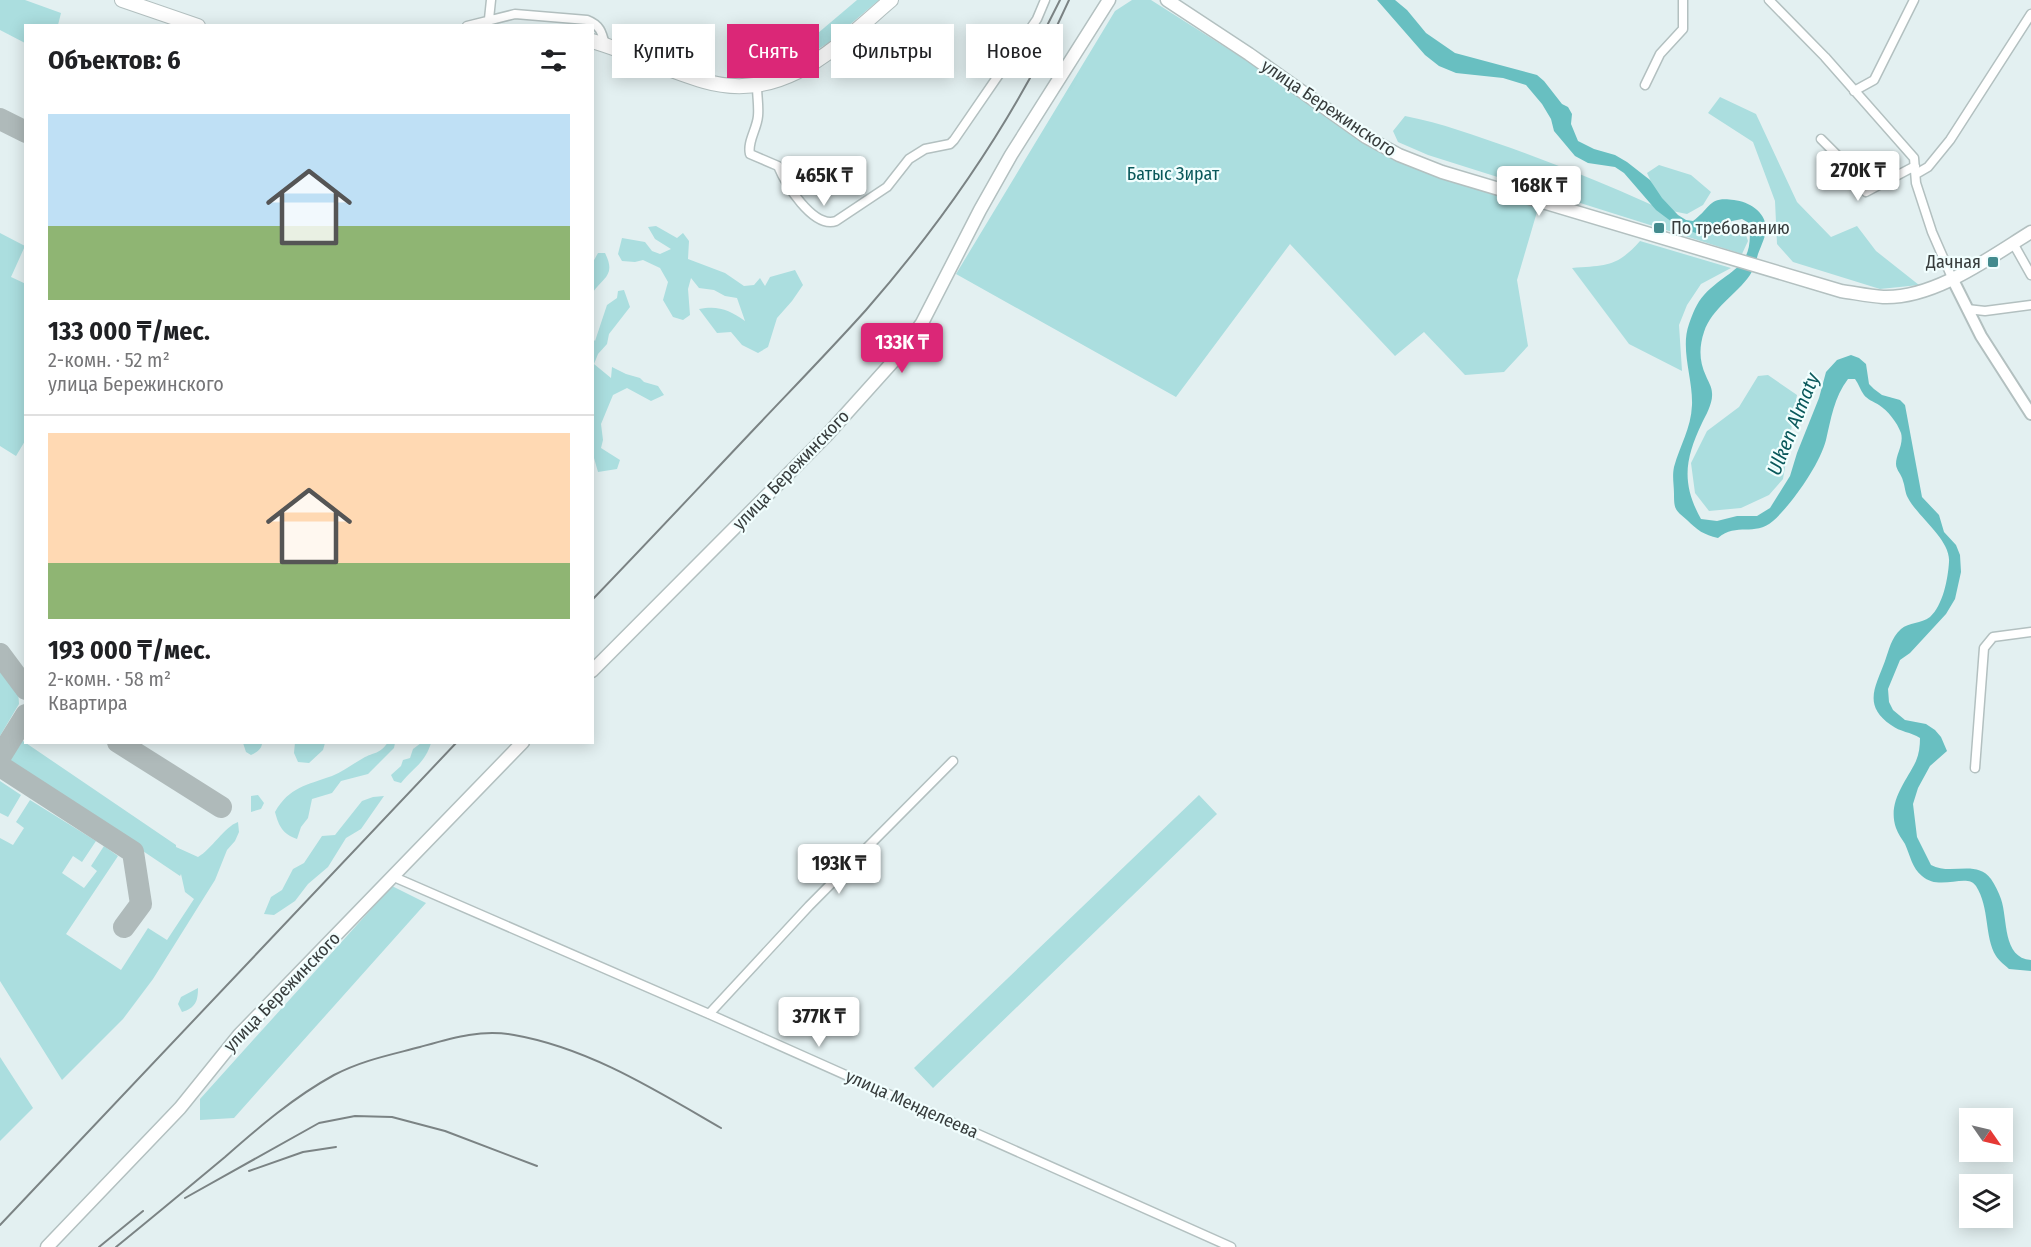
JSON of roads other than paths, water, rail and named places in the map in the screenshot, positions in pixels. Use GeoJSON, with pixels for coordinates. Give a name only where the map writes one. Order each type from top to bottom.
{"type":"FeatureCollection","features":[{"type":"Feature","properties":{"kind":"main road"},"geometry":{"type":"LineString","coordinates":[[122,0],[192,24]]}},
{"type":"Feature","properties":{"kind":"main road"},"geometry":{"type":"LineString","coordinates":[[599,43],[706,82],[757,86],[794,75],[824,57],[891,0]]}},
{"type":"Feature","properties":{"kind":"main road","name":"улица Бережинского"},"geometry":{"type":"LineString","coordinates":[[594,669],[794,468],[898,356],[922,323],[1011,154],[1109,0]]}},
{"type":"Feature","properties":{"kind":"main road","name":"улица Бережинского"},"geometry":{"type":"LineString","coordinates":[[1167,0],[1249,54],[1366,137],[1399,155],[1442,172],[1841,291],[1885,297],[1922,291],[1953,280],[2031,232]]}},
{"type":"Feature","properties":{"kind":"main road","name":"улица Бережинского"},"geometry":{"type":"LineString","coordinates":[[47,1247],[180,1108],[232,1042],[522,744]]}},
{"type":"Feature","properties":{"kind":"street"},"geometry":{"type":"LineString","coordinates":[[489,19],[491,0]]}},
{"type":"Feature","properties":{"kind":"street"},"geometry":{"type":"LineString","coordinates":[[757,86],[758,116],[749,147],[750,154],[778,165],[784,181],[811,213],[821,221],[829,223],[836,221],[887,187],[909,159],[925,149],[950,144],[954,140],[1037,19],[1045,0]]}},
{"type":"Feature","properties":{"kind":"street"},"geometry":{"type":"LineString","coordinates":[[1645,85],[1660,54],[1683,29],[1683,0]]}},
{"type":"Feature","properties":{"kind":"street"},"geometry":{"type":"LineString","coordinates":[[1770,0],[1825,57],[1914,158],[1916,183],[1932,232],[1953,280],[1981,336],[2031,414]]}},
{"type":"Feature","properties":{"kind":"street"},"geometry":{"type":"LineString","coordinates":[[1854,91],[1874,80],[1914,0]]}},
{"type":"Feature","properties":{"kind":"street"},"geometry":{"type":"LineString","coordinates":[[473,24],[515,14],[587,20],[597,24],[602,31],[599,43]]}},
{"type":"Feature","properties":{"kind":"street"},"geometry":{"type":"LineString","coordinates":[[1821,140],[1840,158],[1866,192],[1915,170],[1928,167],[1950,140],[2031,14]]}},
{"type":"Feature","properties":{"kind":"street"},"geometry":{"type":"LineString","coordinates":[[2013,243],[2031,275]]}},
{"type":"Feature","properties":{"kind":"street"},"geometry":{"type":"LineString","coordinates":[[1967,309],[1985,312],[2031,305]]}},
{"type":"Feature","properties":{"kind":"street"},"geometry":{"type":"LineString","coordinates":[[1975,768],[1984,648],[1993,637],[2031,632]]}},
{"type":"Feature","properties":{"kind":"street"},"geometry":{"type":"LineString","coordinates":[[709,1014],[809,906],[953,761]]}},
{"type":"Feature","properties":{"kind":"street","name":"улица Менделеева"},"geometry":{"type":"LineString","coordinates":[[394,877],[709,1014],[1231,1247]]}},
{"type":"Feature","properties":{"kind":"railway"},"geometry":{"type":"LineString","coordinates":[[1048,24],[1060,0]]}},
{"type":"Feature","properties":{"kind":"railway"},"geometry":{"type":"LineString","coordinates":[[594,598],[866,310],[925,238],[1004,123],[1049,42],[1069,0]]}},
{"type":"Feature","properties":{"kind":"railway"},"geometry":{"type":"LineString","coordinates":[[0,1225],[455,744]]}},
{"type":"Feature","properties":{"kind":"railway"},"geometry":{"type":"LineString","coordinates":[[116,1247],[264,1124],[319,1084],[366,1062],[467,1035],[502,1033],[542,1041],[569,1050],[622,1072],[721,1128]]}},
{"type":"Feature","properties":{"kind":"railway"},"geometry":{"type":"LineString","coordinates":[[185,1198],[319,1123],[355,1116],[392,1117],[445,1131],[537,1166]]}},
{"type":"Feature","properties":{"kind":"railway"},"geometry":{"type":"LineString","coordinates":[[249,1171],[303,1152],[336,1147]]}},
{"type":"Feature","properties":{"kind":"railway"},"geometry":{"type":"LineString","coordinates":[[99,1247],[143,1211]]}},
{"type":"Feature","properties":{"kind":"place","name":"По требованию"},"geometry":{"type":"Point","coordinates":[1659,228]}},
{"type":"Feature","properties":{"kind":"place","name":"Дачная"},"geometry":{"type":"Point","coordinates":[1993,262]}},
{"type":"Feature","properties":{"kind":"park label","name":"Батыс Зират"},"geometry":{"type":"Point","coordinates":[1173,174]}},
{"type":"Feature","properties":{"kind":"water label","name":"Ulken Almaty"},"geometry":{"type":"Point","coordinates":[1793,424]}}]}
